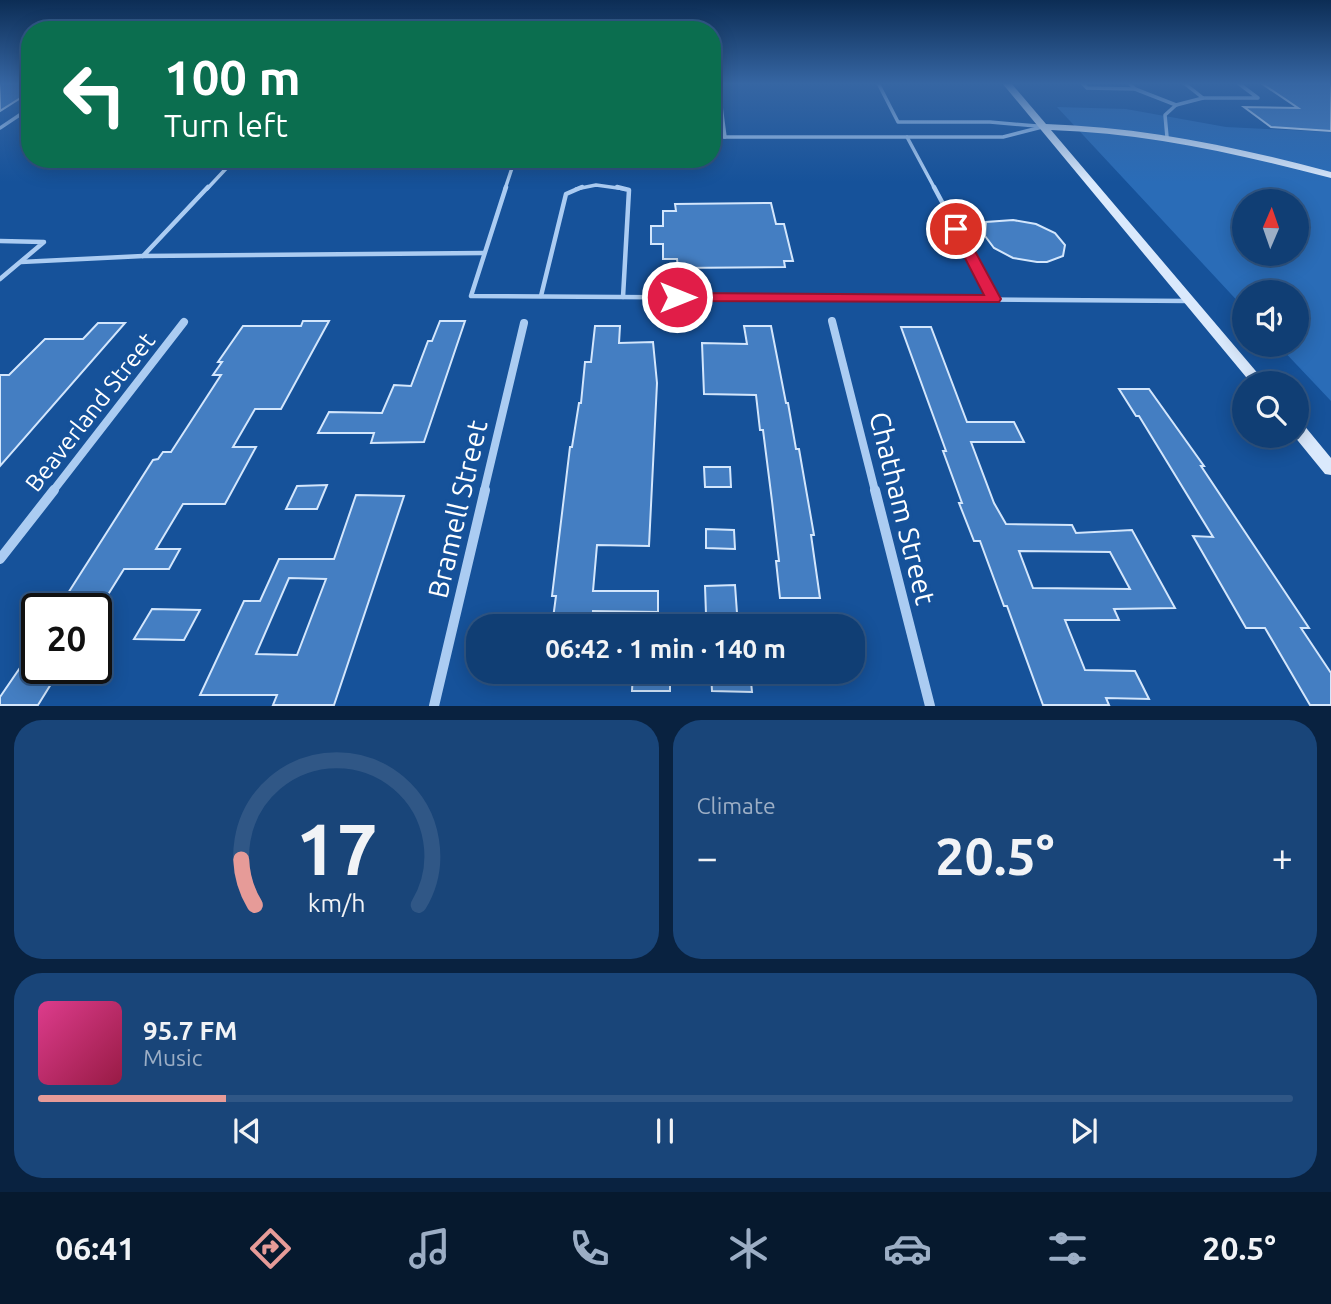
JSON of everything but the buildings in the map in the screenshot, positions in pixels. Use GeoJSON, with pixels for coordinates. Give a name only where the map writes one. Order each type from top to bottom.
{"type":"FeatureCollection","features":[{"type":"Feature","properties":{"kind":"main road"},"geometry":{"type":"LineString","coordinates":[[1033,116],[1249,371]]}},
{"type":"Feature","properties":{"kind":"main road"},"geometry":{"type":"LineString","coordinates":[[1042,127],[1095,128],[1167,137],[1242,152],[1331,175]]}},
{"type":"Feature","properties":{"kind":"main road"},"geometry":{"type":"LineString","coordinates":[[1309,442],[1331,469]]}},
{"type":"Feature","properties":{"kind":"street","name":"Chatham Street"},"geometry":{"type":"LineString","coordinates":[[832,321],[930,705]]}},
{"type":"Feature","properties":{"kind":"street","name":"Beaverland Street"},"geometry":{"type":"LineString","coordinates":[[0,559],[184,322]]}},
{"type":"Feature","properties":{"kind":"street","name":"Bramell Street"},"geometry":{"type":"LineString","coordinates":[[434,705],[524,323]]}},
{"type":"Feature","properties":{"kind":"lane"},"geometry":{"type":"LineString","coordinates":[[0,128],[18,116]]}},
{"type":"Feature","properties":{"kind":"lane"},"geometry":{"type":"LineString","coordinates":[[722,116],[725,137]]}},
{"type":"Feature","properties":{"kind":"lane"},"geometry":{"type":"LineString","coordinates":[[895,116],[898,122],[990,122],[1042,127]]}},
{"type":"Feature","properties":{"kind":"lane"},"geometry":{"type":"LineString","coordinates":[[1165,116],[1167,137]]}},
{"type":"Feature","properties":{"kind":"lane"},"geometry":{"type":"LineString","coordinates":[[721,137],[1003,137],[1042,127]]}},
{"type":"Feature","properties":{"kind":"lane"},"geometry":{"type":"LineString","coordinates":[[907,137],[994,299]]}},
{"type":"Feature","properties":{"kind":"lane"},"geometry":{"type":"LineString","coordinates":[[143,256],[226,168]]}},
{"type":"Feature","properties":{"kind":"lane"},"geometry":{"type":"LineString","coordinates":[[512,168],[471,296],[1189,301]]}},
{"type":"Feature","properties":{"kind":"lane"},"geometry":{"type":"LineString","coordinates":[[541,296],[566,194],[576,187],[618,186],[629,190],[623,297]]}},
{"type":"Feature","properties":{"kind":"lane"},"geometry":{"type":"LineString","coordinates":[[0,242],[44,242],[0,279]]}},
{"type":"Feature","properties":{"kind":"lane"},"geometry":{"type":"LineString","coordinates":[[21,262],[143,256],[484,253]]}},
{"type":"Feature","properties":{"kind":"shaded area"},"geometry":{"type":"Polygon","coordinates":[[[1065,116],[1165,116],[1226,127],[1331,132],[1331,401],[1309,378],[1309,371],[1303,371],[1289,357],[1309,357],[1309,280],[1232,280],[1232,295],[1065,116]]]}},
{"type":"Feature","properties":{"kind":"route"},"geometry":{"type":"LineString","coordinates":[[677,297],[994,299],[956,229]]}}]}
